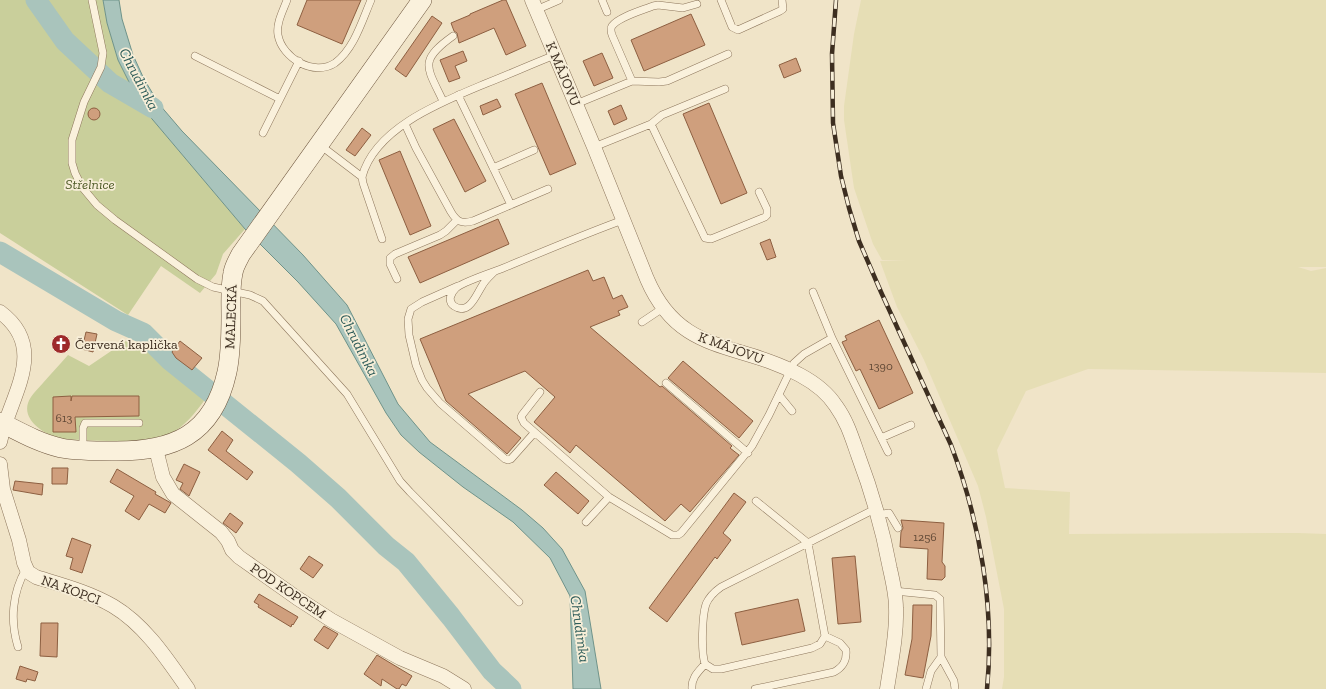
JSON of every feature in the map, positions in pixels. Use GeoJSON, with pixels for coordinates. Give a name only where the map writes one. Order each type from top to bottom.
{"type":"FeatureCollection","features":[{"type":"Feature","properties":{"kind":"street","name":"MALECKÁ"},"geometry":{"type":"LineString","coordinates":[[2,430],[29,436],[61,448],[84,451],[131,452],[156,449],[171,444],[189,434],[202,422],[216,405],[226,374],[230,355],[230,290],[236,263],[245,246],[422,0]]}},
{"type":"Feature","properties":{"kind":"street","name":"K MÁJOVU"},"geometry":{"type":"LineString","coordinates":[[534,5],[594,147],[651,289],[663,308],[676,322],[696,336],[790,370],[817,386],[830,398],[838,409],[850,432],[876,512],[888,558],[894,591],[896,624],[887,689]]}},
{"type":"Feature","properties":{"kind":"street"},"geometry":{"type":"LineString","coordinates":[[0,312],[14,324],[22,339],[24,349],[23,372],[2,430]]}},
{"type":"Feature","properties":{"kind":"street","name":"POD KOPCEM"},"geometry":{"type":"LineString","coordinates":[[156,449],[163,477],[173,494],[221,532],[228,541],[232,550],[239,557],[331,620],[400,658],[443,676],[464,689]]}},
{"type":"Feature","properties":{"kind":"street","name":"NA KOPCI"},"geometry":{"type":"LineString","coordinates":[[0,464],[4,494],[26,569],[32,575],[90,595],[114,607],[124,614],[153,642],[188,689]]}},
{"type":"Feature","properties":{"kind":"lane"},"geometry":{"type":"LineString","coordinates":[[92,0],[103,53],[101,66],[84,102],[72,140],[72,163],[82,187],[98,205],[115,220],[197,279],[213,287],[250,295],[263,301],[347,394],[396,474],[410,492],[519,602]]}},
{"type":"Feature","properties":{"kind":"lane"},"geometry":{"type":"LineString","coordinates":[[288,0],[279,20],[278,36],[281,44],[286,51],[299,61],[311,67],[321,68],[334,63],[342,57],[352,43],[371,0]]}},
{"type":"Feature","properties":{"kind":"lane"},"geometry":{"type":"LineString","coordinates":[[534,5],[559,0]]}},
{"type":"Feature","properties":{"kind":"lane"},"geometry":{"type":"LineString","coordinates":[[602,0],[607,12]]}},
{"type":"Feature","properties":{"kind":"lane"},"geometry":{"type":"LineString","coordinates":[[721,0],[732,27],[738,30],[783,9],[782,0]]}},
{"type":"Feature","properties":{"kind":"lane"},"geometry":{"type":"LineString","coordinates":[[632,81],[612,35],[612,26],[618,21],[653,6],[658,5],[683,8],[697,4]]}},
{"type":"Feature","properties":{"kind":"lane"},"geometry":{"type":"LineString","coordinates":[[443,102],[430,74],[429,61],[437,48],[454,36]]}},
{"type":"Feature","properties":{"kind":"lane"},"geometry":{"type":"LineString","coordinates":[[576,104],[632,81],[667,81],[728,54]]}},
{"type":"Feature","properties":{"kind":"lane"},"geometry":{"type":"LineString","coordinates":[[382,239],[362,177],[364,167],[372,153],[386,139],[423,112],[458,95],[555,55]]}},
{"type":"Feature","properties":{"kind":"lane"},"geometry":{"type":"LineString","coordinates":[[195,56],[280,99]]}},
{"type":"Feature","properties":{"kind":"lane"},"geometry":{"type":"LineString","coordinates":[[263,133],[299,61]]}},
{"type":"Feature","properties":{"kind":"lane"},"geometry":{"type":"LineString","coordinates":[[594,147],[651,124],[662,115],[725,89]]}},
{"type":"Feature","properties":{"kind":"lane"},"geometry":{"type":"LineString","coordinates":[[458,95],[511,205]]}},
{"type":"Feature","properties":{"kind":"lane"},"geometry":{"type":"LineString","coordinates":[[405,124],[416,148],[457,220],[460,222],[468,222],[548,189]]}},
{"type":"Feature","properties":{"kind":"lane"},"geometry":{"type":"LineString","coordinates":[[651,124],[705,238],[711,239],[768,215],[768,209],[760,192]]}},
{"type":"Feature","properties":{"kind":"lane"},"geometry":{"type":"LineString","coordinates":[[318,144],[362,177]]}},
{"type":"Feature","properties":{"kind":"lane"},"geometry":{"type":"LineString","coordinates":[[493,168],[534,150]]}},
{"type":"Feature","properties":{"kind":"lane"},"geometry":{"type":"LineString","coordinates":[[397,279],[390,264],[390,258],[440,235],[457,220]]}},
{"type":"Feature","properties":{"kind":"lane"},"geometry":{"type":"LineString","coordinates":[[534,433],[511,459],[508,460],[448,412],[432,395],[422,380],[416,365],[409,335],[409,313],[415,306],[458,286],[623,220]]}},
{"type":"Feature","properties":{"kind":"lane"},"geometry":{"type":"LineString","coordinates":[[458,286],[451,294],[450,300],[452,304],[458,308],[467,307],[474,301],[481,286],[494,272]]}},
{"type":"Feature","properties":{"kind":"lane"},"geometry":{"type":"LineString","coordinates":[[813,292],[832,338],[888,452]]}},
{"type":"Feature","properties":{"kind":"lane"},"geometry":{"type":"LineString","coordinates":[[642,322],[663,308]]}},
{"type":"Feature","properties":{"kind":"lane"},"geometry":{"type":"LineString","coordinates":[[540,392],[524,412],[521,418],[524,423],[609,497],[672,535],[678,535],[748,453],[769,415],[790,370],[798,359],[832,338]]}},
{"type":"Feature","properties":{"kind":"lane"},"geometry":{"type":"LineString","coordinates":[[666,382],[748,453]]}},
{"type":"Feature","properties":{"kind":"lane"},"geometry":{"type":"LineString","coordinates":[[778,395],[792,411]]}},
{"type":"Feature","properties":{"kind":"lane"},"geometry":{"type":"LineString","coordinates":[[84,451],[83,428],[85,423],[139,423]]}},
{"type":"Feature","properties":{"kind":"lane"},"geometry":{"type":"LineString","coordinates":[[881,438],[911,425]]}},
{"type":"Feature","properties":{"kind":"lane"},"geometry":{"type":"LineString","coordinates":[[586,522],[609,497]]}},
{"type":"Feature","properties":{"kind":"lane"},"geometry":{"type":"LineString","coordinates":[[756,501],[808,543],[825,636],[820,644],[812,648],[721,669],[712,669],[705,664],[702,650],[704,613],[709,598],[721,588],[808,543],[876,512],[888,513],[898,528]]}},
{"type":"Feature","properties":{"kind":"lane"},"geometry":{"type":"LineString","coordinates":[[18,647],[13,632],[14,604],[19,584],[26,569]]}},
{"type":"Feature","properties":{"kind":"lane"},"geometry":{"type":"LineString","coordinates":[[894,591],[935,595],[940,600],[941,657],[954,680],[955,689]]}},
{"type":"Feature","properties":{"kind":"lane"},"geometry":{"type":"LineString","coordinates":[[755,689],[834,672],[839,669],[846,660],[846,650],[840,643],[825,636]]}},
{"type":"Feature","properties":{"kind":"lane"},"geometry":{"type":"LineString","coordinates":[[926,689],[931,671],[941,657]]}},
{"type":"Feature","properties":{"kind":"lane"},"geometry":{"type":"LineString","coordinates":[[692,689],[693,678],[705,664]]}},
{"type":"Feature","properties":{"kind":"shaded area"},"geometry":{"type":"Polygon","coordinates":[[[861,0],[1326,0],[1326,267],[1298,267],[1311,271],[1326,268],[1326,373],[1088,369],[1026,391],[997,450],[1005,488],[1070,492],[1069,534],[1326,534],[1326,689],[1002,689],[1004,677],[1004,609],[986,517],[978,486],[924,360],[897,307],[880,261],[906,260],[882,260],[873,244],[854,188],[844,120],[844,106],[854,34],[861,0]]]}},
{"type":"Feature","properties":{"kind":"green space","name":"Střelnice"},"geometry":{"type":"Polygon","coordinates":[[[0,0],[103,0],[107,23],[118,60],[147,113],[245,229],[223,254],[216,274],[200,293],[161,266],[128,315],[0,233],[0,0]]]}},
{"type":"Feature","properties":{"kind":"green space"},"geometry":{"type":"Polygon","coordinates":[[[126,341],[159,358],[180,372],[208,395],[189,420],[175,431],[164,436],[151,439],[119,441],[60,439],[40,429],[34,424],[27,412],[31,397],[68,355],[89,366],[126,341]]]}},
{"type":"Feature","properties":{"kind":"water","name":"Chrudimka"},"geometry":{"type":"Polygon","coordinates":[[[103,0],[119,0],[122,19],[133,55],[144,79],[159,104],[182,131],[303,255],[347,305],[398,404],[430,442],[522,510],[543,528],[562,549],[585,591],[601,689],[573,689],[570,596],[550,558],[513,522],[463,487],[419,452],[401,435],[386,413],[336,324],[298,282],[245,229],[147,113],[118,60],[107,23],[103,0]]]}},
{"type":"Feature","properties":{"kind":"building"},"geometry":{"type":"Polygon","coordinates":[[[307,0],[361,0],[342,44],[297,25],[307,0]]]}},
{"type":"Feature","properties":{"kind":"building"},"geometry":{"type":"Polygon","coordinates":[[[506,0],[526,46],[506,55],[494,28],[459,43],[457,33],[454,31],[451,23],[506,0]]]}},
{"type":"Feature","properties":{"kind":"building"},"geometry":{"type":"Polygon","coordinates":[[[691,14],[705,45],[644,71],[631,40],[691,14]]]}},
{"type":"Feature","properties":{"kind":"building"},"geometry":{"type":"Polygon","coordinates":[[[432,16],[442,23],[406,77],[395,69],[432,16]]]}},
{"type":"Feature","properties":{"kind":"building"},"geometry":{"type":"Polygon","coordinates":[[[463,51],[467,61],[455,66],[460,78],[449,82],[440,60],[463,51]]]}},
{"type":"Feature","properties":{"kind":"building"},"geometry":{"type":"Polygon","coordinates":[[[602,53],[613,78],[594,86],[583,61],[602,53]]]}},
{"type":"Feature","properties":{"kind":"building"},"geometry":{"type":"Polygon","coordinates":[[[796,58],[801,71],[784,78],[779,65],[796,58]]]}},
{"type":"Feature","properties":{"kind":"building"},"geometry":{"type":"Polygon","coordinates":[[[542,83],[576,164],[550,175],[515,94],[542,83]]]}},
{"type":"Feature","properties":{"kind":"building"},"geometry":{"type":"Polygon","coordinates":[[[497,99],[501,107],[483,115],[480,106],[497,99]]]}},
{"type":"Feature","properties":{"kind":"building"},"geometry":{"type":"Polygon","coordinates":[[[709,103],[747,193],[721,204],[683,114],[709,103]]]}},
{"type":"Feature","properties":{"kind":"building"},"geometry":{"type":"Polygon","coordinates":[[[621,105],[627,119],[614,125],[608,111],[621,105]]]}},
{"type":"Feature","properties":{"kind":"building"},"geometry":{"type":"Polygon","coordinates":[[[92,108],[96,108],[100,114],[96,120],[92,120],[88,116],[88,112],[92,108]]]}},
{"type":"Feature","properties":{"kind":"building"},"geometry":{"type":"Polygon","coordinates":[[[454,119],[486,181],[465,192],[433,129],[454,119]]]}},
{"type":"Feature","properties":{"kind":"building"},"geometry":{"type":"Polygon","coordinates":[[[362,128],[371,135],[355,156],[346,150],[362,128]]]}},
{"type":"Feature","properties":{"kind":"building"},"geometry":{"type":"Polygon","coordinates":[[[400,151],[431,226],[410,235],[379,160],[400,151]]]}},
{"type":"Feature","properties":{"kind":"building"},"geometry":{"type":"Polygon","coordinates":[[[498,219],[509,244],[420,283],[408,257],[498,219]]]}},
{"type":"Feature","properties":{"kind":"building"},"geometry":{"type":"Polygon","coordinates":[[[770,239],[776,257],[767,260],[760,243],[770,239]]]}},
{"type":"Feature","properties":{"kind":"building"},"geometry":{"type":"Polygon","coordinates":[[[588,270],[593,281],[604,277],[613,299],[622,295],[628,307],[618,311],[620,315],[590,327],[732,446],[730,448],[739,455],[690,512],[681,504],[665,521],[576,445],[570,453],[534,422],[555,397],[525,371],[468,394],[521,438],[507,454],[446,401],[420,339],[588,270]]]}},
{"type":"Feature","properties":{"kind":"building"},"geometry":{"type":"Polygon","coordinates":[[[879,320],[913,393],[879,409],[860,369],[856,371],[842,342],[847,340],[845,336],[879,320]]]}},
{"type":"Feature","properties":{"kind":"building"},"geometry":{"type":"Polygon","coordinates":[[[86,332],[97,334],[93,352],[82,349],[86,332]]]}},
{"type":"Feature","properties":{"kind":"building"},"geometry":{"type":"Polygon","coordinates":[[[180,341],[202,358],[192,370],[176,358],[172,352],[180,341]]]}},
{"type":"Feature","properties":{"kind":"building"},"geometry":{"type":"Polygon","coordinates":[[[683,361],[753,421],[739,438],[668,378],[683,361]]]}},
{"type":"Feature","properties":{"kind":"building"},"geometry":{"type":"Polygon","coordinates":[[[71,396],[71,401],[72,396],[139,396],[139,416],[75,417],[76,432],[53,432],[53,397],[71,396]]]}},
{"type":"Feature","properties":{"kind":"building"},"geometry":{"type":"Polygon","coordinates":[[[222,431],[233,440],[226,451],[253,472],[247,480],[208,450],[222,431]]]}},
{"type":"Feature","properties":{"kind":"building"},"geometry":{"type":"Polygon","coordinates":[[[184,464],[200,472],[189,496],[180,489],[183,483],[176,480],[184,464]]]}},
{"type":"Feature","properties":{"kind":"building"},"geometry":{"type":"Polygon","coordinates":[[[52,468],[68,468],[67,484],[52,484],[52,468]]]}},
{"type":"Feature","properties":{"kind":"building"},"geometry":{"type":"Polygon","coordinates":[[[117,469],[156,492],[155,494],[171,503],[165,513],[149,504],[139,520],[125,511],[134,496],[110,482],[117,469]]]}},
{"type":"Feature","properties":{"kind":"building"},"geometry":{"type":"Polygon","coordinates":[[[556,472],[589,501],[578,514],[544,485],[556,472]]]}},
{"type":"Feature","properties":{"kind":"building"},"geometry":{"type":"Polygon","coordinates":[[[15,481],[43,484],[42,495],[13,490],[15,481]]]}},
{"type":"Feature","properties":{"kind":"building"},"geometry":{"type":"Polygon","coordinates":[[[734,493],[746,502],[723,533],[731,540],[717,559],[715,557],[667,622],[649,608],[734,493]]]}},
{"type":"Feature","properties":{"kind":"building"},"geometry":{"type":"Polygon","coordinates":[[[230,513],[243,523],[236,533],[223,523],[230,513]]]}},
{"type":"Feature","properties":{"kind":"building"},"geometry":{"type":"Polygon","coordinates":[[[901,520],[944,523],[942,562],[945,566],[945,577],[942,580],[927,579],[928,549],[900,547],[901,532],[903,528],[901,520]]]}},
{"type":"Feature","properties":{"kind":"building"},"geometry":{"type":"Polygon","coordinates":[[[72,538],[91,545],[82,573],[70,569],[73,558],[66,556],[72,538]]]}},
{"type":"Feature","properties":{"kind":"building"},"geometry":{"type":"Polygon","coordinates":[[[309,556],[323,565],[313,578],[300,569],[309,556]]]}},
{"type":"Feature","properties":{"kind":"building"},"geometry":{"type":"Polygon","coordinates":[[[855,556],[861,622],[838,624],[832,558],[855,556]]]}},
{"type":"Feature","properties":{"kind":"building"},"geometry":{"type":"Polygon","coordinates":[[[259,594],[298,617],[293,625],[292,624],[291,627],[258,607],[259,605],[254,602],[259,594]]]}},
{"type":"Feature","properties":{"kind":"building"},"geometry":{"type":"Polygon","coordinates":[[[798,599],[805,631],[742,645],[735,613],[798,599]]]}},
{"type":"Feature","properties":{"kind":"building"},"geometry":{"type":"Polygon","coordinates":[[[913,605],[932,605],[931,636],[923,678],[905,675],[912,639],[913,605]]]}},
{"type":"Feature","properties":{"kind":"building"},"geometry":{"type":"Polygon","coordinates":[[[41,623],[58,623],[57,657],[40,656],[41,623]]]}},
{"type":"Feature","properties":{"kind":"building"},"geometry":{"type":"Polygon","coordinates":[[[324,626],[338,634],[328,649],[314,640],[324,626]]]}},
{"type":"Feature","properties":{"kind":"building"},"geometry":{"type":"Polygon","coordinates":[[[377,655],[412,676],[406,686],[402,684],[399,689],[397,689],[382,679],[381,686],[364,674],[377,655]]]}},
{"type":"Feature","properties":{"kind":"building"},"geometry":{"type":"Polygon","coordinates":[[[20,666],[38,672],[35,681],[27,679],[26,682],[16,679],[20,666]]]}},
{"type":"Feature","properties":{"kind":"waterway","name":"Chrudimka"},"geometry":{"type":"LineString","coordinates":[[36,0],[65,41],[110,83],[153,108]]}},
{"type":"Feature","properties":{"kind":"waterway"},"geometry":{"type":"LineString","coordinates":[[0,252],[116,321],[143,333],[170,360],[298,463],[338,498],[386,546],[406,562],[451,617],[492,671],[511,689]]}},
{"type":"Feature","properties":{"kind":"railway"},"geometry":{"type":"LineString","coordinates":[[836,0],[832,54],[833,123],[841,176],[859,241],[951,445],[970,504],[983,565],[987,596],[989,627],[987,689]]}},
{"type":"Feature","properties":{"kind":"place","name":"Červená kaplička"},"geometry":{"type":"Point","coordinates":[61,344]}}]}
